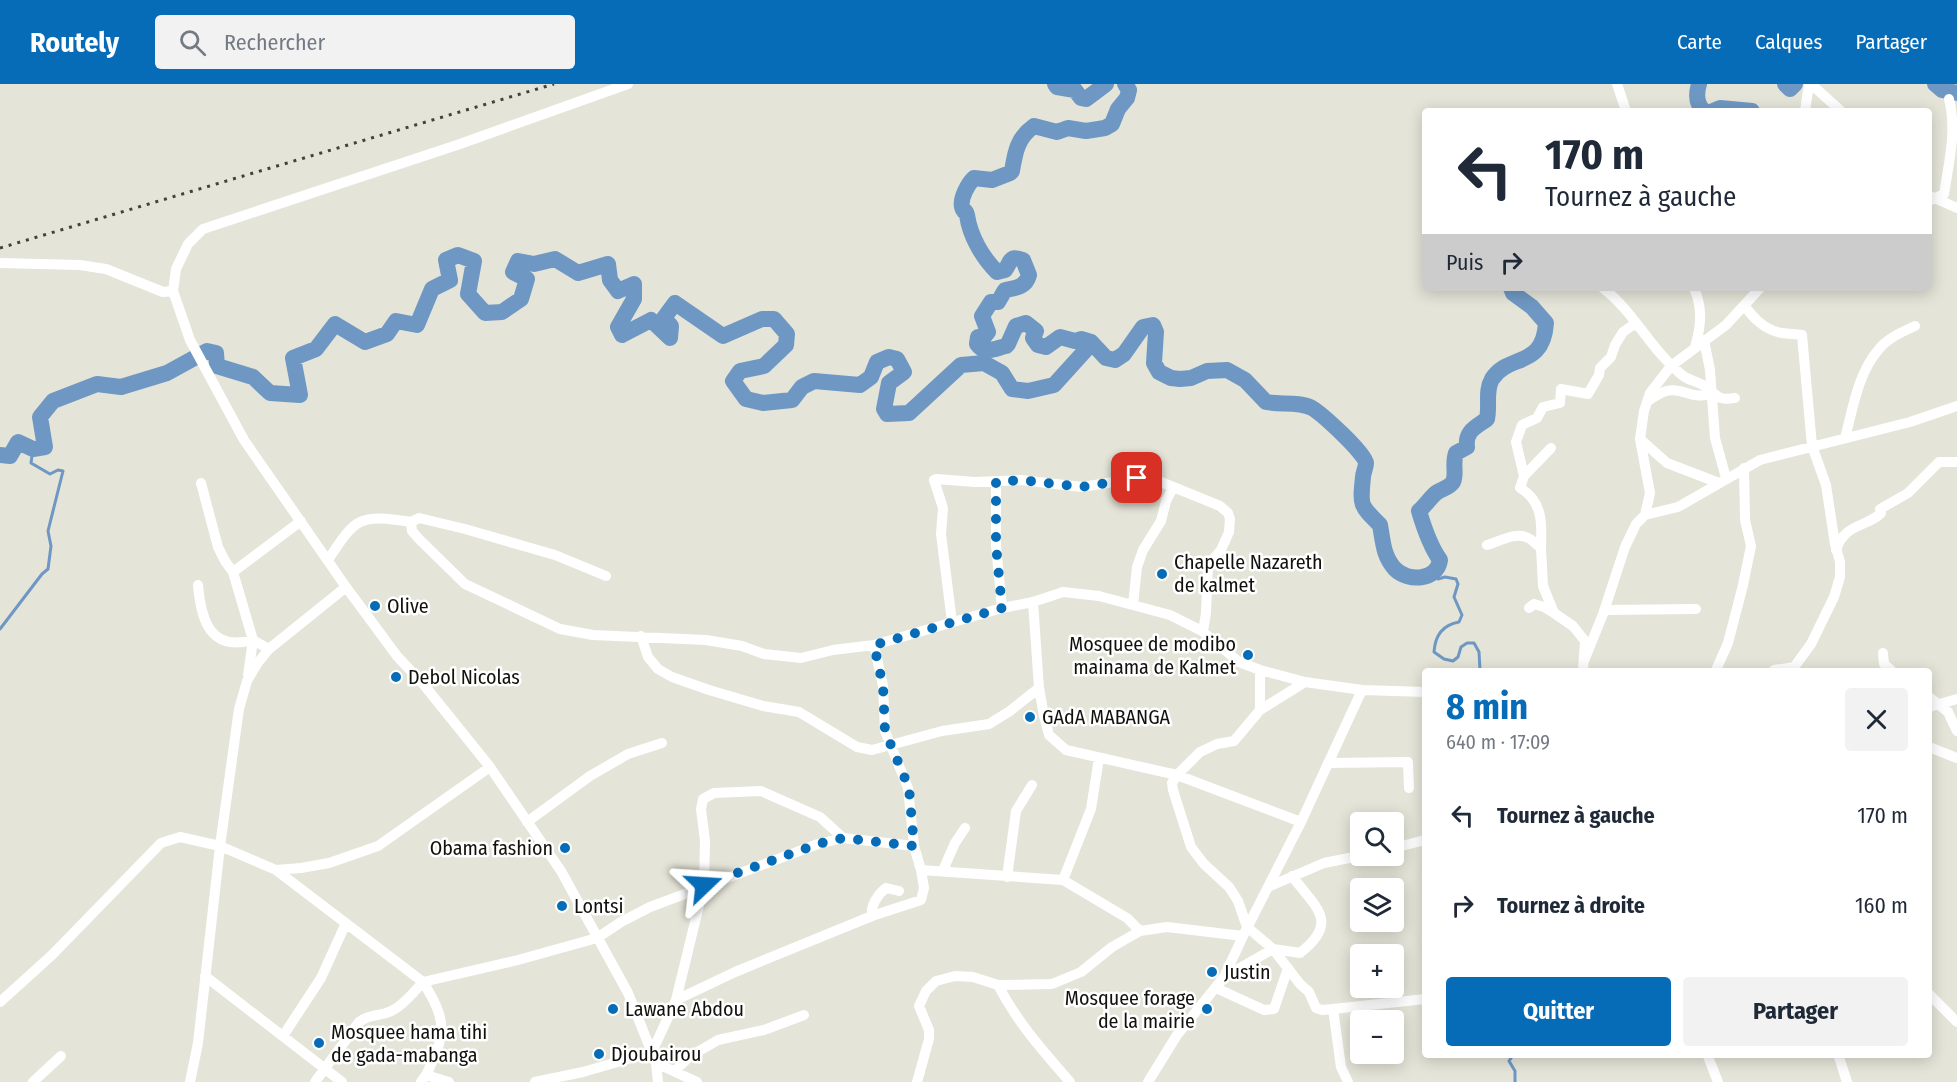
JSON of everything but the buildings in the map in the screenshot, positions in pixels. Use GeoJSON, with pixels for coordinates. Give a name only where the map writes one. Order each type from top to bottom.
{"type":"FeatureCollection","features":[{"type":"Feature","properties":{"kind":"street"},"geometry":{"type":"LineString","coordinates":[[627,84],[457,145],[203,229],[188,244],[176,269],[173,291],[189,340],[243,440],[346,587],[397,656],[424,685],[489,767],[561,871],[628,993],[656,1063],[658,1082]]}},
{"type":"Feature","properties":{"kind":"street"},"geometry":{"type":"LineString","coordinates":[[1617,84],[1625,108]]}},
{"type":"Feature","properties":{"kind":"street"},"geometry":{"type":"LineString","coordinates":[[1806,108],[1810,84]]}},
{"type":"Feature","properties":{"kind":"street"},"geometry":{"type":"LineString","coordinates":[[1810,84],[1838,108]]}},
{"type":"Feature","properties":{"kind":"street"},"geometry":{"type":"LineString","coordinates":[[1932,199],[1944,194],[1952,150],[1953,112],[1949,99]]}},
{"type":"Feature","properties":{"kind":"street"},"geometry":{"type":"LineString","coordinates":[[1932,199],[1957,208]]}},
{"type":"Feature","properties":{"kind":"street"},"geometry":{"type":"LineString","coordinates":[[0,263],[106,269],[163,292],[173,291]]}},
{"type":"Feature","properties":{"kind":"street"},"geometry":{"type":"LineString","coordinates":[[1607,291],[1619,301],[1671,366],[1682,376],[1705,386],[1712,394],[1723,400],[1735,398]]}},
{"type":"Feature","properties":{"kind":"street"},"geometry":{"type":"LineString","coordinates":[[1695,291],[1700,303],[1701,327],[1695,347]]}},
{"type":"Feature","properties":{"kind":"street"},"geometry":{"type":"LineString","coordinates":[[1645,515],[1650,494],[1640,439],[1650,393],[1671,366],[1726,325],[1757,291]]}},
{"type":"Feature","properties":{"kind":"street"},"geometry":{"type":"LineString","coordinates":[[1744,306],[1752,317],[1768,329],[1802,335],[1812,446],[1826,485],[1840,562],[1840,577],[1834,597],[1811,644],[1794,668]]}},
{"type":"Feature","properties":{"kind":"street"},"geometry":{"type":"LineString","coordinates":[[1524,476],[1516,442],[1522,425],[1537,418],[1543,407],[1560,403],[1561,389],[1588,394],[1600,369],[1611,357],[1623,332],[1633,325],[1638,326]]}},
{"type":"Feature","properties":{"kind":"street"},"geometry":{"type":"LineString","coordinates":[[1845,438],[1855,398],[1872,359],[1880,347],[1896,335],[1915,326]]}},
{"type":"Feature","properties":{"kind":"street"},"geometry":{"type":"LineString","coordinates":[[1704,340],[1712,394],[1715,438],[1723,480]]}},
{"type":"Feature","properties":{"kind":"street"},"geometry":{"type":"LineString","coordinates":[[1646,403],[1666,390],[1678,390],[1701,397],[1712,394]]}},
{"type":"Feature","properties":{"kind":"street"},"geometry":{"type":"LineString","coordinates":[[1584,666],[1625,547],[1636,524],[1645,515],[1678,507],[1760,460],[1910,422],[1957,406]]}},
{"type":"Feature","properties":{"kind":"street"},"geometry":{"type":"LineString","coordinates":[[1640,439],[1667,463],[1723,480]]}},
{"type":"Feature","properties":{"kind":"street"},"geometry":{"type":"LineString","coordinates":[[1551,447],[1524,476],[1520,488],[1530,494],[1539,507],[1543,586],[1554,613]]}},
{"type":"Feature","properties":{"kind":"street"},"geometry":{"type":"LineString","coordinates":[[1836,549],[1848,532],[1876,518],[1881,513],[1880,509],[1908,493],[1940,462],[1957,462]]}},
{"type":"Feature","properties":{"kind":"street"},"geometry":{"type":"LineString","coordinates":[[1717,668],[1730,633],[1751,546],[1745,520],[1744,468]]}},
{"type":"Feature","properties":{"kind":"street"},"geometry":{"type":"LineString","coordinates":[[952,622],[941,534],[943,508],[934,480],[996,482],[1021,480],[1082,487],[1137,478],[1156,480],[1220,506],[1228,513],[1229,532],[1221,550],[1208,565],[1203,631]]}},
{"type":"Feature","properties":{"kind":"street"},"geometry":{"type":"LineString","coordinates":[[996,482],[996,545],[1002,608]]}},
{"type":"Feature","properties":{"kind":"street"},"geometry":{"type":"LineString","coordinates":[[190,1082],[198,1043],[219,846],[239,709],[247,681],[253,640],[233,572],[218,547],[201,483]]}},
{"type":"Feature","properties":{"kind":"street"},"geometry":{"type":"LineString","coordinates":[[1133,604],[1137,567],[1143,550],[1161,521],[1166,501],[1173,488]]}},
{"type":"Feature","properties":{"kind":"street"},"geometry":{"type":"LineString","coordinates":[[328,560],[345,532],[357,522],[378,517],[411,522],[419,518],[555,555],[606,576]]}},
{"type":"Feature","properties":{"kind":"street"},"geometry":{"type":"LineString","coordinates":[[233,572],[300,521]]}},
{"type":"Feature","properties":{"kind":"street"},"geometry":{"type":"LineString","coordinates":[[411,522],[412,531],[465,584],[560,629],[593,635],[706,640],[742,646],[764,654],[801,658],[874,645],[1063,592],[1099,596],[1170,615],[1203,631],[1239,662],[1260,670],[1305,682],[1362,690],[1422,692]]}},
{"type":"Feature","properties":{"kind":"street"},"geometry":{"type":"LineString","coordinates":[[1487,545],[1511,537],[1528,537],[1540,548]]}},
{"type":"Feature","properties":{"kind":"street"},"geometry":{"type":"LineString","coordinates":[[198,585],[202,616],[220,640],[242,642],[253,640],[269,649]]}},
{"type":"Feature","properties":{"kind":"street"},"geometry":{"type":"LineString","coordinates":[[247,681],[269,649],[346,587]]}},
{"type":"Feature","properties":{"kind":"street"},"geometry":{"type":"LineString","coordinates":[[1033,602],[1039,688],[1049,735],[1066,750],[1177,775],[1301,822]]}},
{"type":"Feature","properties":{"kind":"street"},"geometry":{"type":"LineString","coordinates":[[1529,608],[1534,604],[1544,607],[1573,626],[1585,641],[1584,666]]}},
{"type":"Feature","properties":{"kind":"street"},"geometry":{"type":"LineString","coordinates":[[1605,610],[1696,609]]}},
{"type":"Feature","properties":{"kind":"street"},"geometry":{"type":"LineString","coordinates":[[641,636],[648,657],[658,669],[672,676],[763,706],[800,712],[856,747],[872,750],[942,731],[989,724],[1039,688]]}},
{"type":"Feature","properties":{"kind":"street"},"geometry":{"type":"LineString","coordinates":[[676,1000],[735,972],[872,916],[921,900],[924,888],[914,846],[909,788],[885,731],[883,686],[874,645]]}},
{"type":"Feature","properties":{"kind":"street"},"geometry":{"type":"LineString","coordinates":[[1883,652],[1884,664],[1889,668]]}},
{"type":"Feature","properties":{"kind":"street"},"geometry":{"type":"LineString","coordinates":[[1260,670],[1260,710]]}},
{"type":"Feature","properties":{"kind":"street"},"geometry":{"type":"LineString","coordinates":[[1245,932],[1238,901],[1229,887],[1204,864],[1191,847],[1172,783],[1200,752],[1217,744],[1234,741],[1260,710],[1305,682]]}},
{"type":"Feature","properties":{"kind":"street"},"geometry":{"type":"LineString","coordinates":[[1148,1082],[1177,1035],[1224,977],[1301,822],[1362,690]]}},
{"type":"Feature","properties":{"kind":"street"},"geometry":{"type":"LineString","coordinates":[[1934,706],[1957,699]]}},
{"type":"Feature","properties":{"kind":"street"},"geometry":{"type":"LineString","coordinates":[[1934,706],[1948,712],[1957,731]]}},
{"type":"Feature","properties":{"kind":"street"},"geometry":{"type":"LineString","coordinates":[[527,822],[628,754],[662,743]]}},
{"type":"Feature","properties":{"kind":"street"},"geometry":{"type":"LineString","coordinates":[[1932,748],[1957,758]]}},
{"type":"Feature","properties":{"kind":"street"},"geometry":{"type":"LineString","coordinates":[[1063,880],[1091,809],[1098,758]]}},
{"type":"Feature","properties":{"kind":"street"},"geometry":{"type":"LineString","coordinates":[[1328,763],[1408,762],[1409,788]]}},
{"type":"Feature","properties":{"kind":"street"},"geometry":{"type":"LineString","coordinates":[[276,870],[329,863],[378,846],[489,767]]}},
{"type":"Feature","properties":{"kind":"street"},"geometry":{"type":"LineString","coordinates":[[1007,877],[1016,811],[1032,785]]}},
{"type":"Feature","properties":{"kind":"street"},"geometry":{"type":"LineString","coordinates":[[535,1082],[583,1077],[652,1052],[676,1000],[704,885],[705,841],[701,809],[703,799],[714,793],[761,791],[820,817],[843,838]]}},
{"type":"Feature","properties":{"kind":"street"},"geometry":{"type":"LineString","coordinates":[[943,870],[955,843],[965,828]]}},
{"type":"Feature","properties":{"kind":"street"},"geometry":{"type":"LineString","coordinates":[[0,1002],[52,955],[161,843],[180,837],[219,846],[276,870],[423,982],[437,1004],[442,1025],[439,1048],[424,1078],[449,1082]]}},
{"type":"Feature","properties":{"kind":"street"},"geometry":{"type":"LineString","coordinates":[[315,1082],[359,1022],[368,1015],[383,1014],[396,1009],[423,982],[518,960],[597,938],[650,907],[818,844],[843,838],[914,846]]}},
{"type":"Feature","properties":{"kind":"street"},"geometry":{"type":"LineString","coordinates":[[1404,845],[1422,841]]}},
{"type":"Feature","properties":{"kind":"street"},"geometry":{"type":"LineString","coordinates":[[1268,887],[1324,863],[1350,858]]}},
{"type":"Feature","properties":{"kind":"street"},"geometry":{"type":"LineString","coordinates":[[921,870],[1063,880],[1126,918],[1140,932]]}},
{"type":"Feature","properties":{"kind":"street"},"geometry":{"type":"LineString","coordinates":[[1224,977],[1273,949],[1300,953],[1317,939],[1322,930],[1322,916],[1292,876]]}},
{"type":"Feature","properties":{"kind":"street"},"geometry":{"type":"LineString","coordinates":[[872,916],[872,908],[882,890],[886,888],[899,891]]}},
{"type":"Feature","properties":{"kind":"street"},"geometry":{"type":"LineString","coordinates":[[283,1036],[321,978],[346,923]]}},
{"type":"Feature","properties":{"kind":"street"},"geometry":{"type":"LineString","coordinates":[[917,1082],[929,1039],[929,1030],[919,1006],[926,991],[936,981],[956,976],[973,977],[998,985],[1052,984],[1081,972],[1112,947],[1140,932],[1167,927],[1245,932],[1273,949],[1309,992],[1316,1008],[1322,1010],[1422,999]]}},
{"type":"Feature","properties":{"kind":"street"},"geometry":{"type":"LineString","coordinates":[[1216,988],[1264,1010],[1274,1010],[1288,968]]}},
{"type":"Feature","properties":{"kind":"street"},"geometry":{"type":"LineString","coordinates":[[205,976],[342,1082]]}},
{"type":"Feature","properties":{"kind":"street"},"geometry":{"type":"LineString","coordinates":[[998,985],[1012,1011],[1030,1036],[1070,1082]]}},
{"type":"Feature","properties":{"kind":"street"},"geometry":{"type":"LineString","coordinates":[[1932,997],[1957,1022]]}},
{"type":"Feature","properties":{"kind":"street"},"geometry":{"type":"LineString","coordinates":[[1333,1009],[1341,1067],[1348,1082]]}},
{"type":"Feature","properties":{"kind":"street"},"geometry":{"type":"LineString","coordinates":[[675,1071],[689,1057],[718,1040],[764,1030],[804,1015]]}},
{"type":"Feature","properties":{"kind":"street"},"geometry":{"type":"LineString","coordinates":[[33,1082],[61,1056]]}},
{"type":"Feature","properties":{"kind":"street"},"geometry":{"type":"LineString","coordinates":[[1709,1058],[1718,1082]]}},
{"type":"Feature","properties":{"kind":"street"},"geometry":{"type":"LineString","coordinates":[[1839,1058],[1847,1082]]}},
{"type":"Feature","properties":{"kind":"street"},"geometry":{"type":"LineString","coordinates":[[656,1063],[697,1082]]}},
{"type":"Feature","properties":{"kind":"waterway"},"geometry":{"type":"LineString","coordinates":[[1055,84],[1057,87],[1075,90],[1081,98],[1086,99],[1106,84]]}},
{"type":"Feature","properties":{"kind":"waterway"},"geometry":{"type":"LineString","coordinates":[[1125,84],[1129,90],[1127,98],[1118,109],[1112,124],[1105,128],[1086,131],[1068,128],[1057,132],[1034,126],[1020,141],[1010,173],[992,180],[974,178],[967,187],[962,207],[974,238],[986,260],[997,272],[1005,270],[1013,259],[1023,260],[1029,275],[1028,279],[1017,288],[1005,290],[998,302],[991,302],[982,316],[988,332],[984,337],[978,337],[977,344],[987,350],[1006,346],[1016,326],[1026,323],[1036,331],[1033,338],[1038,345],[1046,347],[1060,337],[1075,341],[1081,339],[1091,342],[1106,358],[1115,360],[1124,354],[1143,327],[1153,325],[1156,332],[1154,363],[1159,372],[1171,378],[1180,379],[1191,378],[1207,371],[1227,370],[1245,380],[1266,402],[1312,408],[1342,434],[1364,458],[1366,463],[1362,487],[1363,504],[1380,525],[1384,548],[1391,564],[1407,576],[1428,576],[1438,567],[1440,560],[1430,543],[1419,511],[1436,493],[1453,482],[1456,453],[1467,447],[1470,433],[1487,419],[1489,388],[1492,379],[1499,371],[1532,354],[1539,348],[1544,338],[1546,323],[1532,307],[1512,291]]}},
{"type":"Feature","properties":{"kind":"waterway"},"geometry":{"type":"LineString","coordinates":[[1699,84],[1697,99],[1702,108]]}},
{"type":"Feature","properties":{"kind":"waterway"},"geometry":{"type":"LineString","coordinates":[[1785,84],[1790,89],[1795,84]]}},
{"type":"Feature","properties":{"kind":"waterway"},"geometry":{"type":"LineString","coordinates":[[1935,84],[1942,90],[1957,93]]}},
{"type":"Feature","properties":{"kind":"waterway"},"geometry":{"type":"LineString","coordinates":[[0,455],[10,456],[18,442],[33,449],[45,447],[40,417],[53,401],[97,384],[121,387],[167,373],[207,351],[216,353],[217,366],[253,377],[270,393],[300,395],[293,358],[316,349],[335,324],[365,342],[387,334],[396,321],[417,325],[432,289],[450,280],[446,260],[458,255],[474,261],[468,294],[485,313],[502,312],[521,299],[527,279],[513,272],[518,261],[534,264],[555,259],[578,273],[608,264],[610,280],[618,291],[634,284],[634,299],[618,327],[622,335],[651,320],[670,338],[671,326],[664,318],[675,303],[723,336],[762,319],[774,319],[787,334],[786,345],[764,366],[740,371],[733,381],[746,399],[763,403],[792,400],[802,387],[814,381],[860,385],[871,377],[877,362],[889,357],[897,359],[904,372],[889,383],[884,409],[887,414],[909,413],[961,365],[984,363],[1002,373],[1012,389],[1028,391],[1054,385],[1092,343]]}},
{"type":"Feature","properties":{"kind":"waterway"},"geometry":{"type":"LineString","coordinates":[[0,629],[48,569],[51,546],[48,531],[63,471],[58,470],[50,474],[31,463],[33,449]]}},
{"type":"Feature","properties":{"kind":"waterway"},"geometry":{"type":"LineString","coordinates":[[1431,575],[1438,579],[1445,577],[1456,579],[1458,584],[1454,597],[1462,615],[1459,622],[1453,623],[1440,632],[1434,652],[1444,659],[1453,661],[1458,657],[1461,647],[1467,643],[1474,643],[1479,652],[1480,668]]}},
{"type":"Feature","properties":{"kind":"waterway"},"geometry":{"type":"LineString","coordinates":[[1511,1058],[1509,1061],[1515,1071],[1515,1082]]}},
{"type":"Feature","properties":{"kind":"railway"},"geometry":{"type":"LineString","coordinates":[[0,248],[554,84]]}},
{"type":"Feature","properties":{"kind":"place","name":"Chapelle Nazareth de kalmet"},"geometry":{"type":"Point","coordinates":[1162,574]}},
{"type":"Feature","properties":{"kind":"place","name":"Olive"},"geometry":{"type":"Point","coordinates":[375,606]}},
{"type":"Feature","properties":{"kind":"place","name":"Mosquee de modibo mainama de Kalmet"},"geometry":{"type":"Point","coordinates":[1248,655]}},
{"type":"Feature","properties":{"kind":"place","name":"Debol Nicolas"},"geometry":{"type":"Point","coordinates":[396,677]}},
{"type":"Feature","properties":{"kind":"place","name":"GAdA MABANGA"},"geometry":{"type":"Point","coordinates":[1030,717]}},
{"type":"Feature","properties":{"kind":"place","name":"Obama fashion"},"geometry":{"type":"Point","coordinates":[565,848]}},
{"type":"Feature","properties":{"kind":"place","name":"Lontsi"},"geometry":{"type":"Point","coordinates":[562,906]}},
{"type":"Feature","properties":{"kind":"place","name":"Justin"},"geometry":{"type":"Point","coordinates":[1212,972]}},
{"type":"Feature","properties":{"kind":"place","name":"Lawane Abdou"},"geometry":{"type":"Point","coordinates":[613,1009]}},
{"type":"Feature","properties":{"kind":"place","name":"Mosquee forage de la mairie"},"geometry":{"type":"Point","coordinates":[1207,1009]}},
{"type":"Feature","properties":{"kind":"place","name":"Mosquee hama tihi de gada-mabanga"},"geometry":{"type":"Point","coordinates":[319,1043]}},
{"type":"Feature","properties":{"kind":"place","name":"Djoubairou"},"geometry":{"type":"Point","coordinates":[599,1054]}},
{"type":"Feature","properties":{"kind":"route"},"geometry":{"type":"LineString","coordinates":[[704,885],[818,844],[843,838],[914,846],[909,788],[885,731],[883,686],[874,645],[1002,608],[996,545],[996,482],[1021,480],[1082,487],[1137,478]]}}]}
